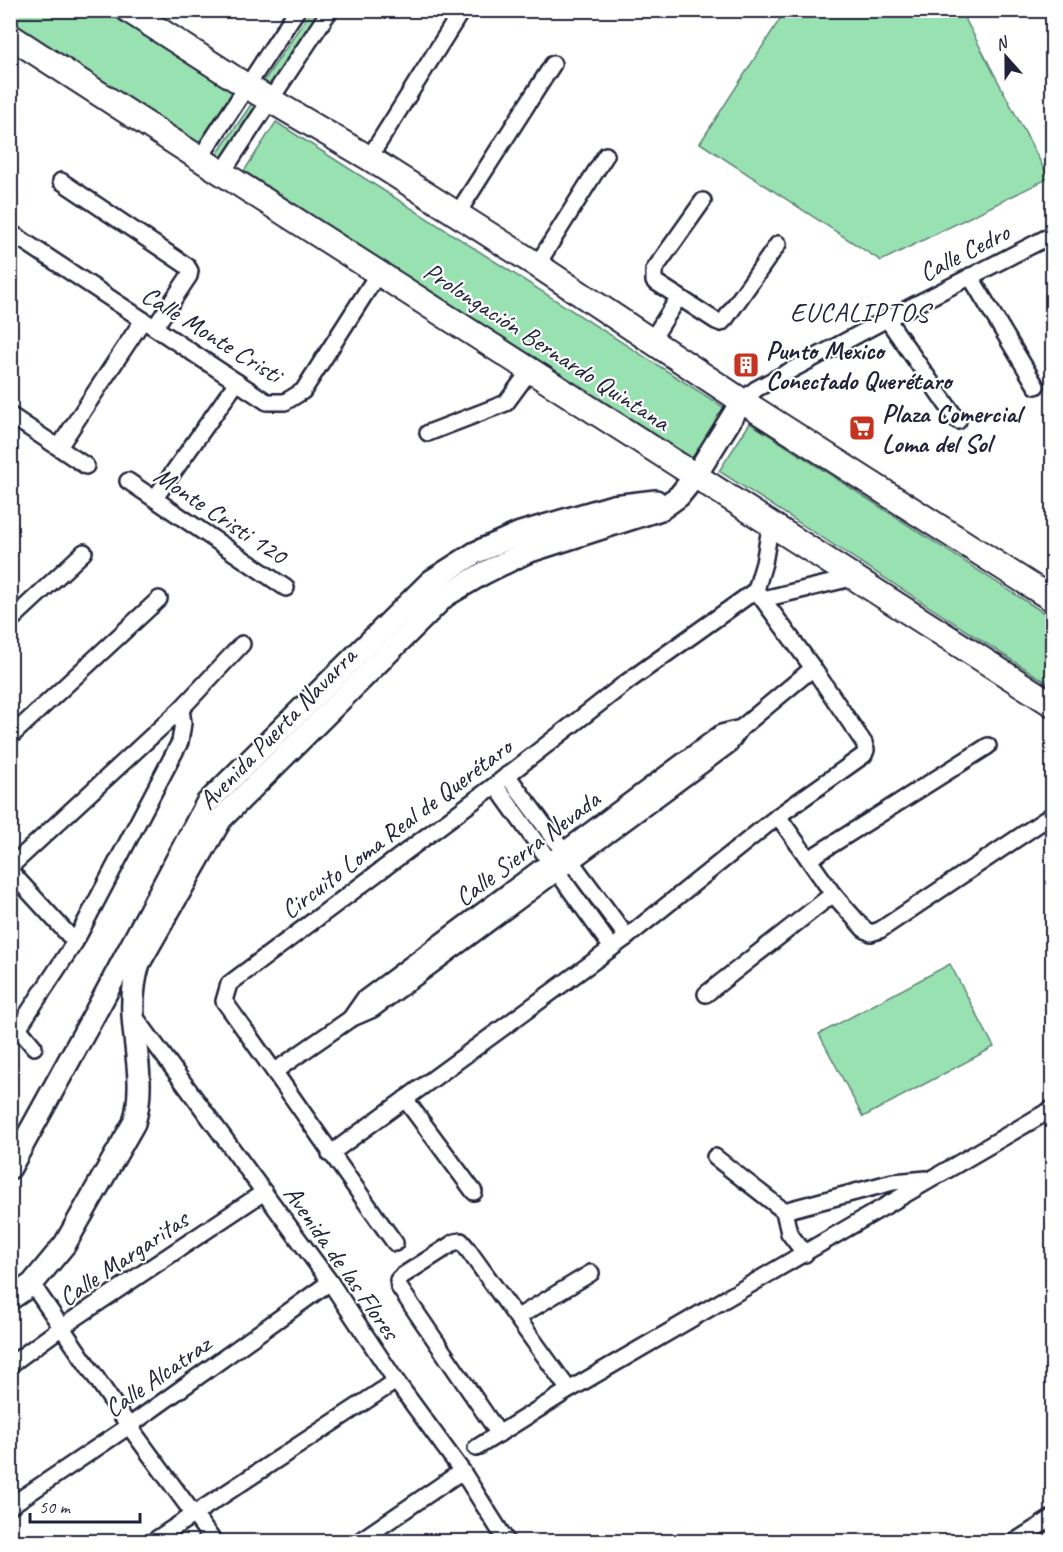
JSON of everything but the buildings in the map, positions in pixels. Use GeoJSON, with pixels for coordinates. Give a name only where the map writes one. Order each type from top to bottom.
{"type":"FeatureCollection","features":[{"type":"Feature","properties":{"kind":"main road"},"geometry":{"type":"LineString","coordinates":[[128,10],[248,87],[369,158],[457,214],[742,401],[1053,599]]}},
{"type":"Feature","properties":{"kind":"main road","name":"Prolongación Bernardo Quintana"},"geometry":{"type":"LineString","coordinates":[[10,36],[1053,704]]}},
{"type":"Feature","properties":{"kind":"street"},"geometry":{"type":"LineString","coordinates":[[200,158],[297,10]]}},
{"type":"Feature","properties":{"kind":"street"},"geometry":{"type":"LineString","coordinates":[[222,173],[330,10]]}},
{"type":"Feature","properties":{"kind":"street"},"geometry":{"type":"LineString","coordinates":[[369,158],[462,10]]}},
{"type":"Feature","properties":{"kind":"street"},"geometry":{"type":"LineString","coordinates":[[457,214],[553,64]]}},
{"type":"Feature","properties":{"kind":"street"},"geometry":{"type":"LineString","coordinates":[[537,265],[606,155]]}},
{"type":"Feature","properties":{"kind":"street"},"geometry":{"type":"LineString","coordinates":[[59,447],[149,323],[189,276],[190,271],[187,266],[61,181]]}},
{"type":"Feature","properties":{"kind":"street"},"geometry":{"type":"LineString","coordinates":[[703,201],[654,270],[654,281],[721,323],[778,244]]}},
{"type":"Feature","properties":{"kind":"street","name":"Calle Monte Cristi"},"geometry":{"type":"LineString","coordinates":[[10,232],[267,402],[285,402],[303,391],[379,272]]}},
{"type":"Feature","properties":{"kind":"street","name":"Calle Cedro"},"geometry":{"type":"LineString","coordinates":[[742,401],[756,389],[886,319],[1051,238]]}},
{"type":"Feature","properties":{"kind":"street"},"geometry":{"type":"LineString","coordinates":[[970,276],[1036,386]]}},
{"type":"Feature","properties":{"kind":"street"},"geometry":{"type":"LineString","coordinates":[[651,341],[679,297]]}},
{"type":"Feature","properties":{"kind":"street"},"geometry":{"type":"LineString","coordinates":[[886,319],[958,422]]}},
{"type":"Feature","properties":{"kind":"street"},"geometry":{"type":"LineString","coordinates":[[428,433],[506,403],[531,369]]}},
{"type":"Feature","properties":{"kind":"street"},"geometry":{"type":"LineString","coordinates":[[155,498],[237,382]]}},
{"type":"Feature","properties":{"kind":"street","name":"Avenida Puerta Navarra"},"geometry":{"type":"LineString","coordinates":[[10,1299],[32,1284],[65,1244],[134,1123],[140,1084],[133,1014],[134,980],[139,963],[221,819],[349,677],[431,581],[475,553],[520,533],[613,506],[648,503],[680,496],[696,475],[742,401]]}},
{"type":"Feature","properties":{"kind":"street"},"geometry":{"type":"LineString","coordinates":[[10,415],[86,466]]}},
{"type":"Feature","properties":{"kind":"street","name":"Monte Cristi 120"},"geometry":{"type":"LineString","coordinates":[[128,481],[286,588]]}},
{"type":"Feature","properties":{"kind":"street"},"geometry":{"type":"LineString","coordinates":[[330,1154],[627,937],[778,816],[864,755],[866,750],[864,743],[760,595],[771,522]]}},
{"type":"Feature","properties":{"kind":"street"},"geometry":{"type":"LineString","coordinates":[[10,621],[84,552]]}},
{"type":"Feature","properties":{"kind":"street","name":"Circuito Loma Real de Querétaro"},"geometry":{"type":"LineString","coordinates":[[395,1243],[224,1001],[229,984],[501,780],[618,689],[760,595],[856,577]]}},
{"type":"Feature","properties":{"kind":"street"},"geometry":{"type":"LineString","coordinates":[[10,737],[159,599]]}},
{"type":"Feature","properties":{"kind":"street"},"geometry":{"type":"LineString","coordinates":[[75,942],[10,869],[181,709],[242,644]]}},
{"type":"Feature","properties":{"kind":"street","name":"Calle Sierra Nevada"},"geometry":{"type":"LineString","coordinates":[[275,1071],[350,1019],[364,999],[729,745],[741,728],[813,668]]}},
{"type":"Feature","properties":{"kind":"street","name":"Avenida Puerta Navarra"},"geometry":{"type":"LineString","coordinates":[[10,1168],[207,803],[349,677]]}},
{"type":"Feature","properties":{"kind":"street"},"geometry":{"type":"LineString","coordinates":[[34,1047],[15,1022],[75,942],[180,742],[183,723],[181,709]]}},
{"type":"Feature","properties":{"kind":"street"},"geometry":{"type":"LineString","coordinates":[[809,859],[988,746]]}},
{"type":"Feature","properties":{"kind":"street"},"geometry":{"type":"LineString","coordinates":[[501,780],[567,856],[627,937]]}},
{"type":"Feature","properties":{"kind":"street"},"geometry":{"type":"LineString","coordinates":[[501,780],[554,867],[612,948]]}},
{"type":"Feature","properties":{"kind":"street"},"geometry":{"type":"LineString","coordinates":[[778,816],[833,894],[864,929],[871,933],[880,930],[1053,815]]}},
{"type":"Feature","properties":{"kind":"street"},"geometry":{"type":"LineString","coordinates":[[705,994],[833,894]]}},
{"type":"Feature","properties":{"kind":"street"},"geometry":{"type":"LineString","coordinates":[[105,995],[125,1006],[133,1014]]}},
{"type":"Feature","properties":{"kind":"street","name":"Avenida de las Flores"},"geometry":{"type":"LineString","coordinates":[[133,1014],[330,1282],[396,1382],[462,1471],[507,1542]]}},
{"type":"Feature","properties":{"kind":"street"},"geometry":{"type":"LineString","coordinates":[[405,1099],[474,1192]]}},
{"type":"Feature","properties":{"kind":"street"},"geometry":{"type":"LineString","coordinates":[[476,1448],[569,1390],[1053,1109]]}},
{"type":"Feature","properties":{"kind":"street"},"geometry":{"type":"LineString","coordinates":[[715,1157],[784,1211],[789,1233],[805,1254]]}},
{"type":"Feature","properties":{"kind":"street"},"geometry":{"type":"LineString","coordinates":[[784,1211],[893,1182],[930,1179]]}},
{"type":"Feature","properties":{"kind":"street","name":"Calle Margaritas"},"geometry":{"type":"LineString","coordinates":[[10,1365],[264,1192]]}},
{"type":"Feature","properties":{"kind":"street"},"geometry":{"type":"LineString","coordinates":[[499,1434],[399,1287],[398,1280],[402,1276],[454,1242],[460,1241],[518,1317],[569,1390]]}},
{"type":"Feature","properties":{"kind":"street"},"geometry":{"type":"LineString","coordinates":[[518,1317],[591,1273]]}},
{"type":"Feature","properties":{"kind":"street","name":"Calle Alcatraz"},"geometry":{"type":"LineString","coordinates":[[10,1506],[129,1426],[330,1282]]}},
{"type":"Feature","properties":{"kind":"street"},"geometry":{"type":"LineString","coordinates":[[32,1284],[129,1426],[214,1542]]}},
{"type":"Feature","properties":{"kind":"street"},"geometry":{"type":"LineString","coordinates":[[152,1542],[396,1382]]}},
{"type":"Feature","properties":{"kind":"street"},"geometry":{"type":"LineString","coordinates":[[358,1542],[462,1471]]}},
{"type":"Feature","properties":{"kind":"street"},"geometry":{"type":"LineString","coordinates":[[1014,1542],[1053,1518]]}},
{"type":"Feature","properties":{"kind":"green space"},"geometry":{"type":"Polygon","coordinates":[[[10,11],[112,11],[239,92],[200,147],[11,26],[10,11]]]}},
{"type":"Feature","properties":{"kind":"green space"},"geometry":{"type":"Polygon","coordinates":[[[311,11],[326,11],[274,89],[263,82],[311,11]]]}},
{"type":"Feature","properties":{"kind":"green space"},"geometry":{"type":"Polygon","coordinates":[[[780,11],[961,11],[1049,178],[881,261],[700,143],[782,16],[780,11]]]}},
{"type":"Feature","properties":{"kind":"green space"},"geometry":{"type":"Polygon","coordinates":[[[252,103],[263,111],[228,162],[217,154],[252,103]]]}},
{"type":"Feature","properties":{"kind":"green space"},"geometry":{"type":"Polygon","coordinates":[[[276,122],[725,408],[692,462],[244,171],[276,122]]]}},
{"type":"Feature","properties":{"kind":"green space"},"geometry":{"type":"Polygon","coordinates":[[[750,423],[1052,618],[1052,686],[719,471],[750,423]]]}},
{"type":"Feature","properties":{"kind":"green space"},"geometry":{"type":"Polygon","coordinates":[[[950,964],[994,1047],[863,1117],[819,1034],[950,964]]]}},
{"type":"Feature","properties":{"kind":"place","name":"Punto Mexico Conectado Querétaro"},"geometry":{"type":"Point","coordinates":[746,365]}},
{"type":"Feature","properties":{"kind":"place","name":"Plaza Comercial Loma del Sol"},"geometry":{"type":"Point","coordinates":[862,428]}},
{"type":"Feature","properties":{"kind":"district","name":"EUCALIPTOS"},"geometry":{"type":"Point","coordinates":[860,312]}}]}
